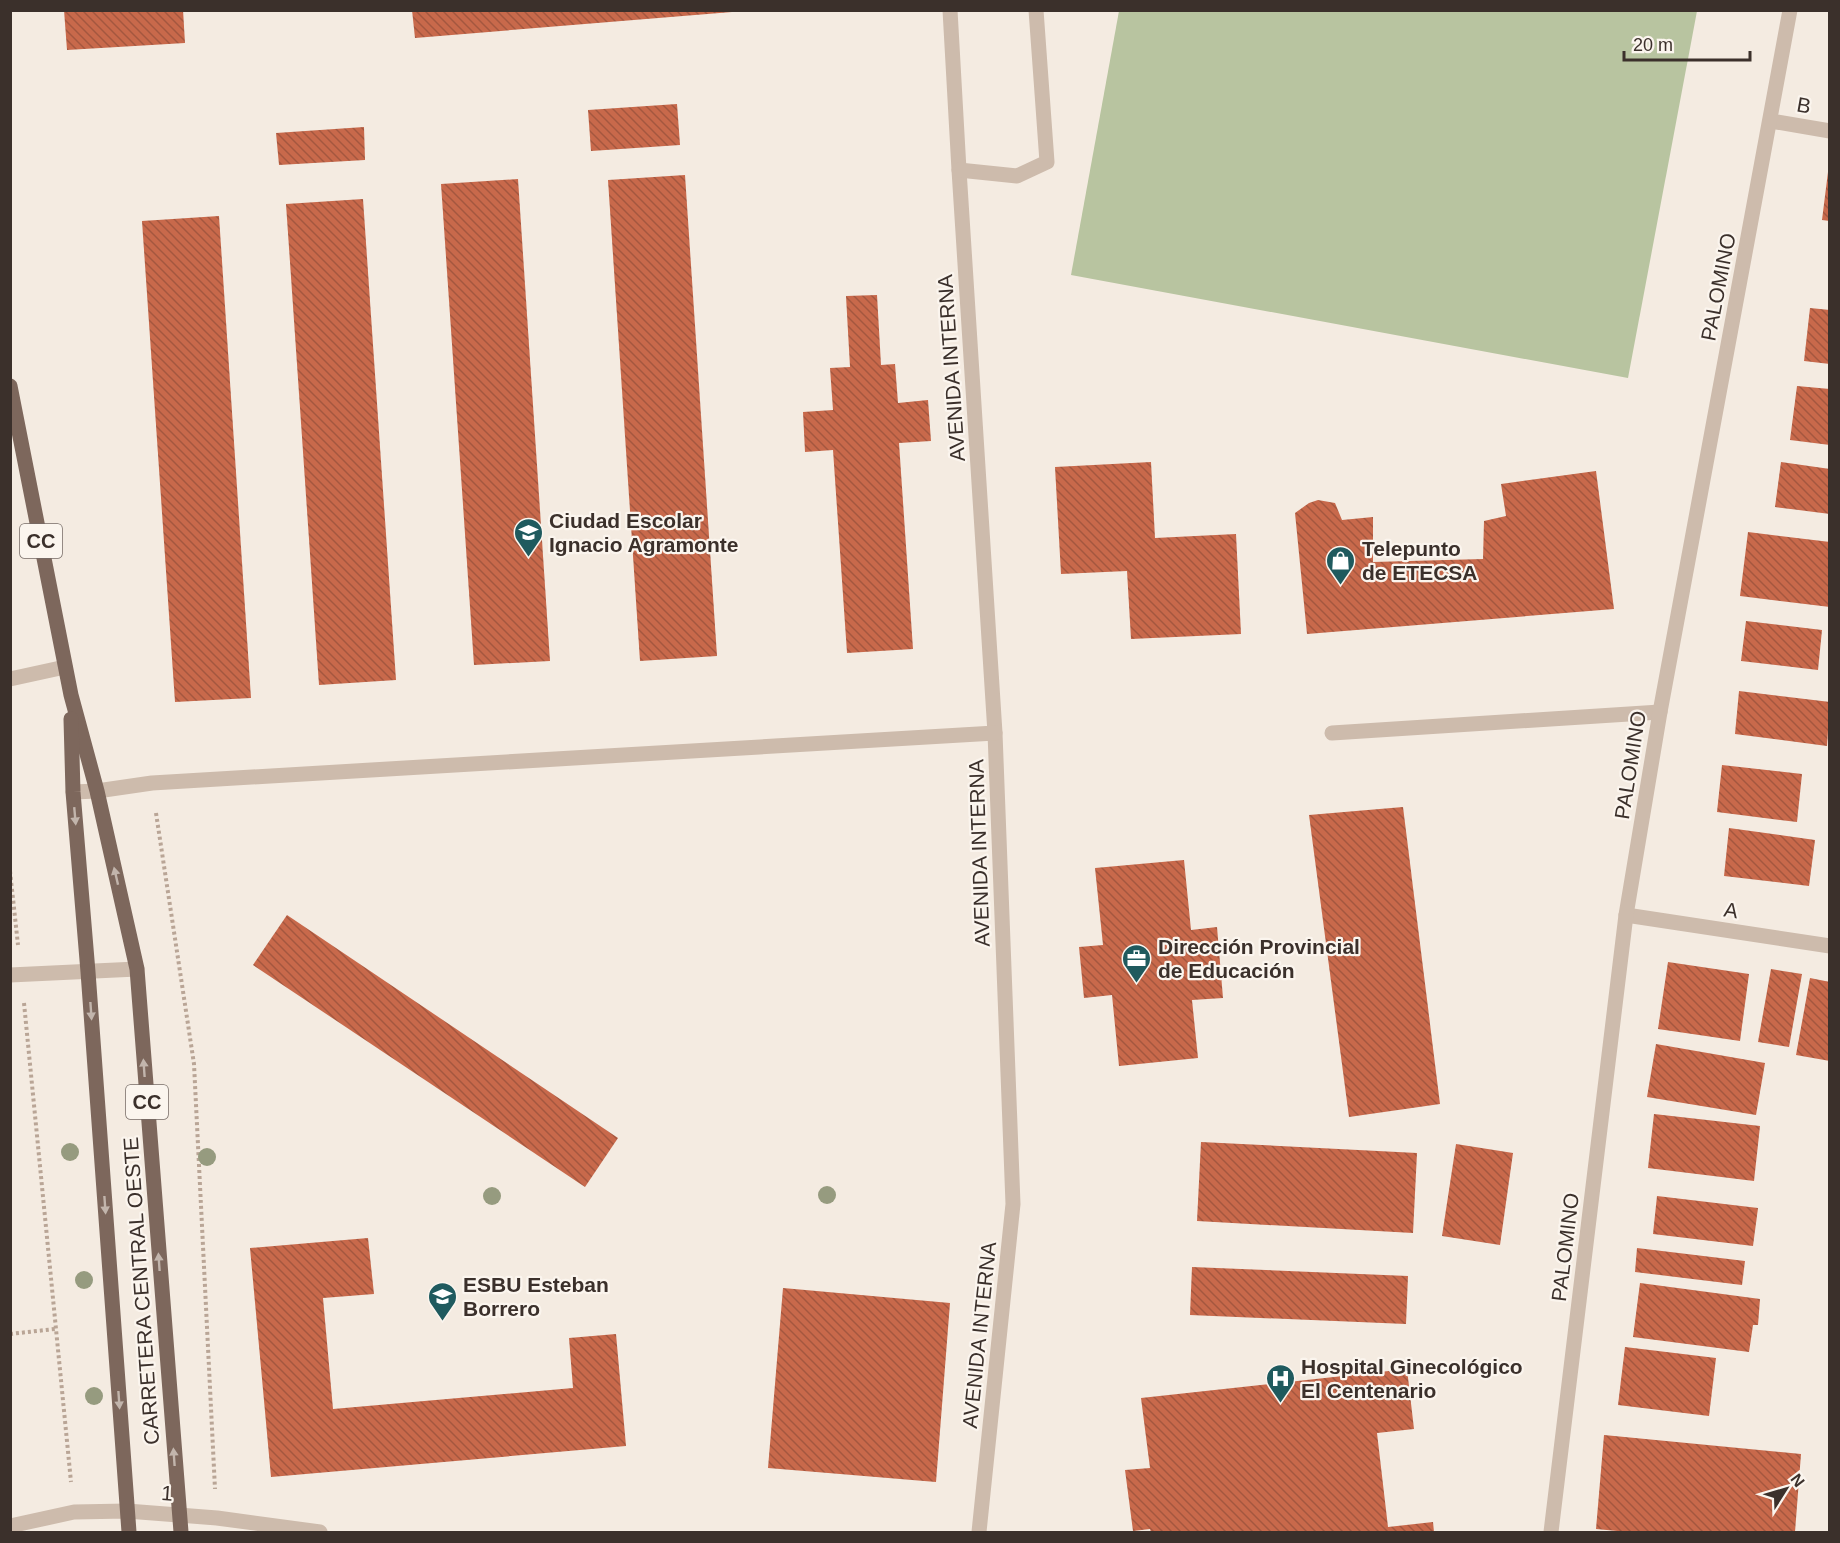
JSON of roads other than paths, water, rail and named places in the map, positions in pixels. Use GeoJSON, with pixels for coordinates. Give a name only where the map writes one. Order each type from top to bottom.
{"type":"FeatureCollection","features":[{"type":"Feature","properties":{"kind":"main road","name":"CARRETERA CENTRAL OESTE"},"geometry":{"type":"LineString","coordinates":[[10,386],[71,695],[97,791],[136,969],[181,1533]]}},
{"type":"Feature","properties":{"kind":"main road","name":"CARRETERA CENTRAL OESTE"},"geometry":{"type":"LineString","coordinates":[[71,695],[73,792],[129,1533]]}},
{"type":"Feature","properties":{"kind":"street","name":"AVENIDA INTERNA"},"geometry":{"type":"LineString","coordinates":[[950,10],[995,733],[1013,1204],[979,1533]]}},
{"type":"Feature","properties":{"kind":"street"},"geometry":{"type":"LineString","coordinates":[[959,170],[1017,176],[1047,162],[1036,10]]}},
{"type":"Feature","properties":{"kind":"street","name":"PALOMINO"},"geometry":{"type":"LineString","coordinates":[[1551,1533],[1626,915],[1660,712],[1790,10]]}},
{"type":"Feature","properties":{"kind":"street","name":"B"},"geometry":{"type":"LineString","coordinates":[[1771,120],[1830,131]]}},
{"type":"Feature","properties":{"kind":"street"},"geometry":{"type":"LineString","coordinates":[[10,679],[65,667]]}},
{"type":"Feature","properties":{"kind":"street"},"geometry":{"type":"LineString","coordinates":[[1332,733],[1660,712]]}},
{"type":"Feature","properties":{"kind":"street"},"geometry":{"type":"LineString","coordinates":[[73,792],[152,783],[995,733]]}},
{"type":"Feature","properties":{"kind":"street","name":"A"},"geometry":{"type":"LineString","coordinates":[[1626,915],[1830,946]]}},
{"type":"Feature","properties":{"kind":"street"},"geometry":{"type":"LineString","coordinates":[[16,975],[136,969]]}},
{"type":"Feature","properties":{"kind":"street","name":"1"},"geometry":{"type":"LineString","coordinates":[[10,1526],[74,1512],[128,1512],[217,1518],[320,1533]]}},
{"type":"Feature","properties":{"kind":"place","name":"Ciudad Escolar Ignacio Agramonte"},"geometry":{"type":"Point","coordinates":[528,558]}},
{"type":"Feature","properties":{"kind":"place","name":"Telepunto de ETECSA"},"geometry":{"type":"Point","coordinates":[1341,586]}},
{"type":"Feature","properties":{"kind":"place","name":"Dirección Provincial de Educación"},"geometry":{"type":"Point","coordinates":[1137,984]}},
{"type":"Feature","properties":{"kind":"place","name":"ESBU Esteban Borrero"},"geometry":{"type":"Point","coordinates":[442,1322]}},
{"type":"Feature","properties":{"kind":"place","name":"Hospital Ginecológico El Centenario"},"geometry":{"type":"Point","coordinates":[1280,1404]}}]}
